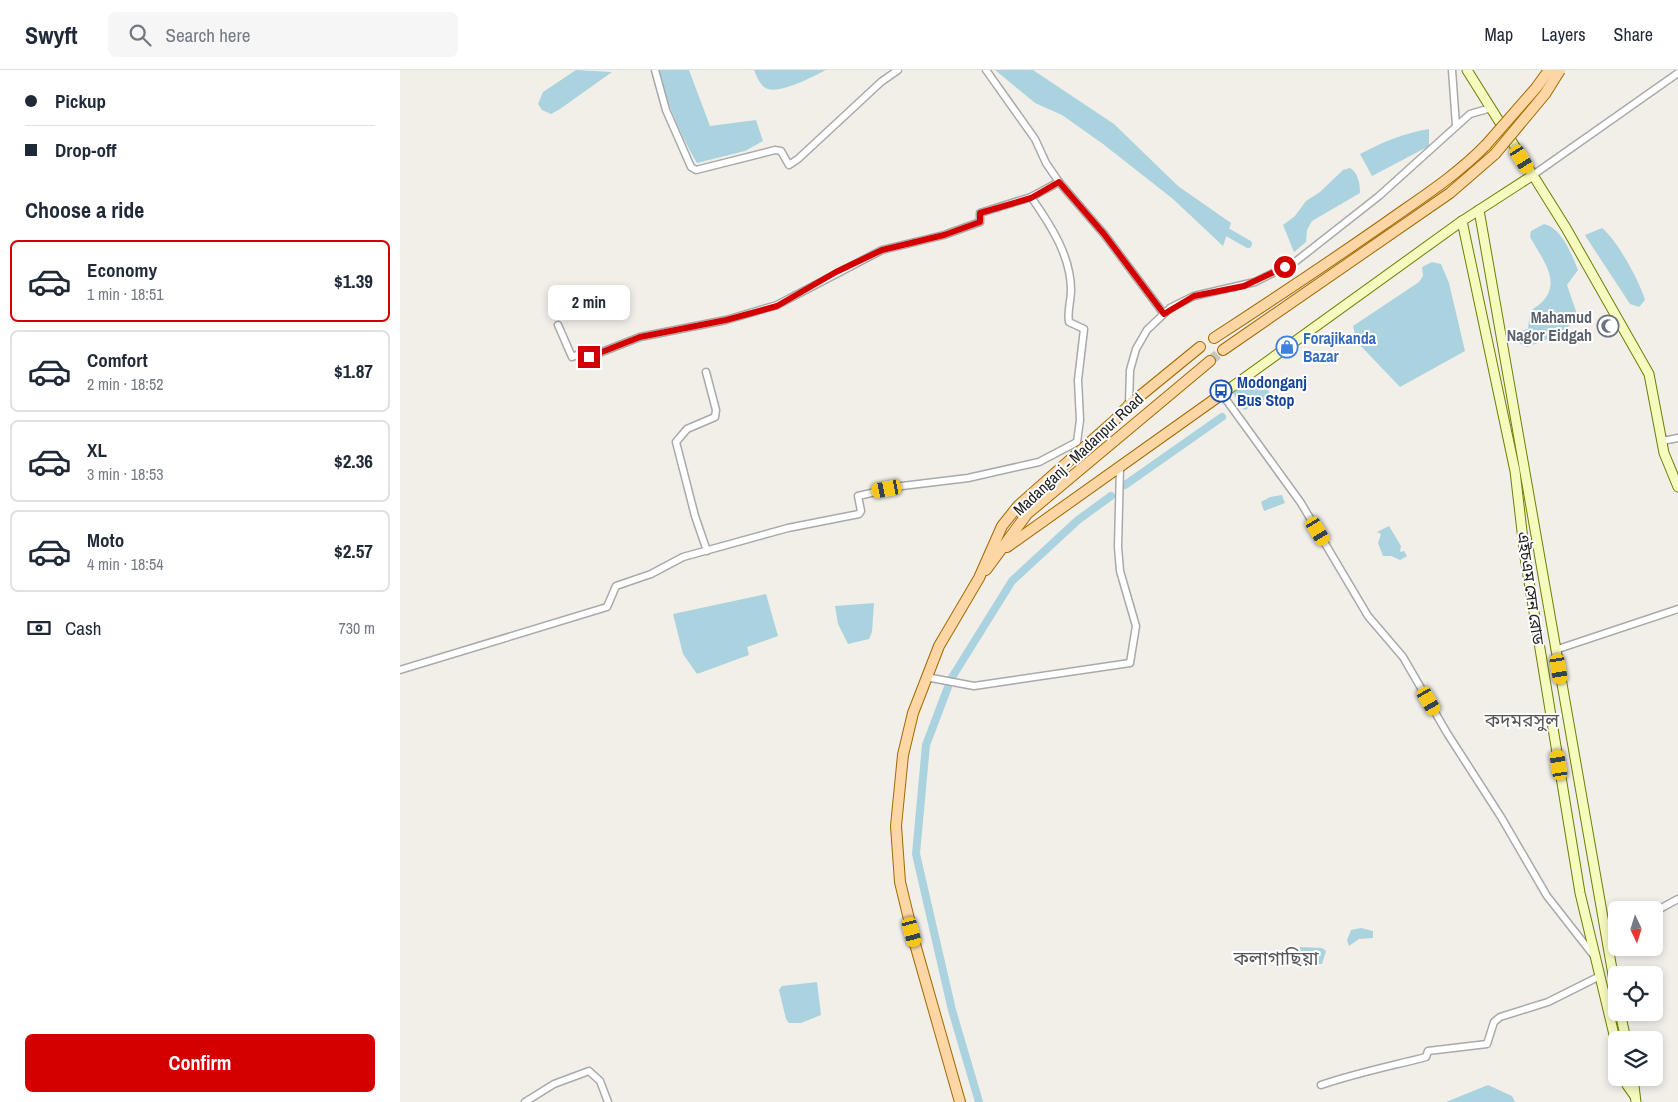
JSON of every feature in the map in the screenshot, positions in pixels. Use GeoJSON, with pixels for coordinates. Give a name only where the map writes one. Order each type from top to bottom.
{"type":"FeatureCollection","features":[{"type":"Feature","properties":{"kind":"main road"},"geometry":{"type":"LineString","coordinates":[[1467,70],[1533,175],[1649,374],[1664,453],[1678,488]]}},
{"type":"Feature","properties":{"kind":"main road"},"geometry":{"type":"LineString","coordinates":[[1214,338],[1443,183],[1470,162],[1536,88],[1549,70]]}},
{"type":"Feature","properties":{"kind":"main road"},"geometry":{"type":"LineString","coordinates":[[1223,350],[1450,193],[1495,154],[1545,94],[1560,70]]}},
{"type":"Feature","properties":{"kind":"main road"},"geometry":{"type":"LineString","coordinates":[[997,555],[1024,533],[1120,467],[1462,221],[1533,175]]}},
{"type":"Feature","properties":{"kind":"main road","name":"এইচএম সেন রোড"},"geometry":{"type":"LineString","coordinates":[[1479,210],[1611,966]]}},
{"type":"Feature","properties":{"kind":"main road","name":"এইচএম সেন রোড"},"geometry":{"type":"LineString","coordinates":[[1462,221],[1515,472],[1540,655],[1580,893],[1613,1031]]}},
{"type":"Feature","properties":{"kind":"main road","name":"Madanganj - Madanpur Road"},"geometry":{"type":"LineString","coordinates":[[960,1102],[913,938],[900,882],[896,826],[903,755],[913,713],[939,646],[979,578],[1002,526],[1018,506],[1114,421],[1129,405],[1200,347]]}},
{"type":"Feature","properties":{"kind":"main road","name":"Madanganj - Madanpur Road"},"geometry":{"type":"LineString","coordinates":[[979,578],[1027,514],[1210,361]]}},
{"type":"Feature","properties":{"kind":"main road"},"geometry":{"type":"LineString","coordinates":[[1596,961],[1610,962]]}},
{"type":"Feature","properties":{"kind":"main road"},"geometry":{"type":"LineString","coordinates":[[1628,1086],[1635,1099]]}},
{"type":"Feature","properties":{"kind":"main road"},"geometry":{"type":"LineString","coordinates":[[1634,1086],[1635,1099]]}},
{"type":"Feature","properties":{"kind":"street"},"geometry":{"type":"LineString","coordinates":[[655,70],[666,110],[691,167],[696,170],[775,150],[781,151],[789,165],[798,160],[880,82],[898,70]]}},
{"type":"Feature","properties":{"kind":"street"},"geometry":{"type":"LineString","coordinates":[[986,70],[1035,139],[1046,163],[1059,182],[1104,234],[1164,314]]}},
{"type":"Feature","properties":{"kind":"street"},"geometry":{"type":"LineString","coordinates":[[1452,70],[1456,125]]}},
{"type":"Feature","properties":{"kind":"street"},"geometry":{"type":"LineString","coordinates":[[1533,175],[1678,72]]}},
{"type":"Feature","properties":{"kind":"street"},"geometry":{"type":"LineString","coordinates":[[1129,405],[1130,370],[1136,348],[1147,330],[1164,314],[1194,296],[1255,282],[1295,262],[1379,196],[1470,114],[1491,108]]}},
{"type":"Feature","properties":{"kind":"street"},"geometry":{"type":"LineString","coordinates":[[558,325],[572,357],[584,352],[589,357],[640,337],[726,320],[777,306],[836,272],[882,250],[944,235],[980,222],[980,213],[1031,198],[1059,182]]}},
{"type":"Feature","properties":{"kind":"street"},"geometry":{"type":"LineString","coordinates":[[400,670],[607,607],[616,586],[651,574],[683,557],[788,528],[859,514],[861,511],[858,496],[872,492],[968,478],[1039,462],[1077,442],[1080,420],[1078,380],[1084,329],[1070,322],[1071,290],[1069,271],[1056,236],[1031,198]]}},
{"type":"Feature","properties":{"kind":"street"},"geometry":{"type":"LineString","coordinates":[[706,372],[716,410],[715,417],[687,429],[676,442],[706,551]]}},
{"type":"Feature","properties":{"kind":"street"},"geometry":{"type":"LineString","coordinates":[[1222,394],[1301,503],[1368,616],[1403,657],[1447,733],[1502,817],[1547,896],[1596,961]]}},
{"type":"Feature","properties":{"kind":"street"},"geometry":{"type":"LineString","coordinates":[[1662,440],[1678,438]]}},
{"type":"Feature","properties":{"kind":"street"},"geometry":{"type":"LineString","coordinates":[[926,677],[974,686],[1130,663],[1136,626],[1119,563],[1120,467]]}},
{"type":"Feature","properties":{"kind":"street"},"geometry":{"type":"LineString","coordinates":[[1555,650],[1678,609]]}},
{"type":"Feature","properties":{"kind":"street"},"geometry":{"type":"LineString","coordinates":[[1663,907],[1678,899]]}},
{"type":"Feature","properties":{"kind":"street"},"geometry":{"type":"LineString","coordinates":[[1321,1085],[1394,1063],[1407,1063],[1426,1056],[1428,1051],[1487,1044],[1494,1022],[1500,1016],[1541,1005],[1600,976]]}},
{"type":"Feature","properties":{"kind":"street"},"geometry":{"type":"LineString","coordinates":[[525,1102],[554,1084],[589,1071],[600,1081],[608,1102]]}},
{"type":"Feature","properties":{"kind":"water"},"geometry":{"type":"Polygon","coordinates":[[[576,70],[612,72],[551,114],[542,110],[538,104],[543,92],[576,70]]]}},
{"type":"Feature","properties":{"kind":"water"},"geometry":{"type":"Polygon","coordinates":[[[657,70],[689,70],[710,126],[756,120],[763,141],[745,151],[697,163],[674,118],[657,70]]]}},
{"type":"Feature","properties":{"kind":"water"},"geometry":{"type":"Polygon","coordinates":[[[754,70],[826,70],[795,85],[786,88],[770,89],[764,87],[754,70]]]}},
{"type":"Feature","properties":{"kind":"water"},"geometry":{"type":"Polygon","coordinates":[[[995,70],[1033,70],[1114,124],[1178,186],[1231,223],[1223,246],[1173,199],[1103,144],[1062,115],[1035,103],[995,70]]]}},
{"type":"Feature","properties":{"kind":"water"},"geometry":{"type":"Polygon","coordinates":[[[1429,129],[1429,146],[1372,176],[1360,154],[1394,138],[1429,129]]]}},
{"type":"Feature","properties":{"kind":"water"},"geometry":{"type":"Polygon","coordinates":[[[1350,168],[1358,179],[1360,193],[1312,221],[1307,230],[1306,242],[1294,252],[1283,225],[1295,216],[1306,201],[1320,192],[1343,170],[1350,168]]]}},
{"type":"Feature","properties":{"kind":"water"},"geometry":{"type":"Polygon","coordinates":[[[1544,224],[1561,236],[1578,270],[1567,285],[1579,320],[1548,339],[1527,347],[1517,342],[1512,332],[1528,329],[1530,311],[1541,303],[1548,294],[1550,276],[1542,257],[1530,237],[1531,231],[1544,224]]]}},
{"type":"Feature","properties":{"kind":"water"},"geometry":{"type":"Polygon","coordinates":[[[1602,228],[1621,251],[1638,282],[1645,300],[1639,307],[1630,304],[1585,235],[1602,228]]]}},
{"type":"Feature","properties":{"kind":"water"},"geometry":{"type":"Polygon","coordinates":[[[1432,262],[1441,264],[1449,283],[1465,351],[1400,387],[1357,342],[1353,326],[1419,282],[1423,276],[1422,267],[1432,262]]]}},
{"type":"Feature","properties":{"kind":"water"},"geometry":{"type":"Polygon","coordinates":[[[1251,381],[1266,381],[1270,397],[1245,410],[1241,407],[1233,393],[1251,381]]]}},
{"type":"Feature","properties":{"kind":"water"},"geometry":{"type":"Polygon","coordinates":[[[1282,495],[1285,503],[1264,511],[1261,502],[1270,497],[1282,495]]]}},
{"type":"Feature","properties":{"kind":"water"},"geometry":{"type":"Polygon","coordinates":[[[1389,526],[1401,546],[1400,552],[1404,551],[1407,556],[1400,560],[1391,556],[1383,556],[1378,543],[1381,534],[1377,532],[1389,526]]]}},
{"type":"Feature","properties":{"kind":"water"},"geometry":{"type":"Polygon","coordinates":[[[766,594],[778,636],[747,647],[749,655],[697,674],[683,654],[673,614],[766,594]]]}},
{"type":"Feature","properties":{"kind":"water"},"geometry":{"type":"Polygon","coordinates":[[[874,603],[872,632],[869,639],[848,644],[838,624],[835,606],[874,603]]]}},
{"type":"Feature","properties":{"kind":"water"},"geometry":{"type":"Polygon","coordinates":[[[1361,928],[1373,931],[1373,938],[1359,939],[1349,946],[1347,940],[1351,930],[1361,928]]]}},
{"type":"Feature","properties":{"kind":"water"},"geometry":{"type":"Polygon","coordinates":[[[1300,947],[1322,948],[1326,951],[1322,964],[1301,964],[1300,947]]]}},
{"type":"Feature","properties":{"kind":"water"},"geometry":{"type":"Polygon","coordinates":[[[817,982],[821,1015],[801,1023],[789,1023],[786,1019],[779,990],[782,986],[817,982]]]}},
{"type":"Feature","properties":{"kind":"water"},"geometry":{"type":"Polygon","coordinates":[[[1488,1085],[1512,1096],[1515,1102],[1446,1102],[1488,1085]]]}},
{"type":"Feature","properties":{"kind":"waterway"},"geometry":{"type":"LineString","coordinates":[[1220,228],[1248,244]]}},
{"type":"Feature","properties":{"kind":"waterway"},"geometry":{"type":"LineString","coordinates":[[1125,485],[1222,417]]}},
{"type":"Feature","properties":{"kind":"waterway"},"geometry":{"type":"LineString","coordinates":[[951,679],[1012,581],[1078,520],[1111,496]]}},
{"type":"Feature","properties":{"kind":"waterway"},"geometry":{"type":"LineString","coordinates":[[948,687],[926,745],[916,854],[952,1010],[979,1102]]}},
{"type":"Feature","properties":{"kind":"tunnel"},"geometry":{"type":"LineString","coordinates":[[1210,361],[1223,350]]}},
{"type":"Feature","properties":{"kind":"place","name":"Mahamud Nagor Eidgah"},"geometry":{"type":"Point","coordinates":[1608,326]}},
{"type":"Feature","properties":{"kind":"place","name":"Forajikanda Bazar"},"geometry":{"type":"Point","coordinates":[1287,347]}},
{"type":"Feature","properties":{"kind":"place","name":"Modonganj Bus Stop"},"geometry":{"type":"Point","coordinates":[1221,391]}},
{"type":"Feature","properties":{"kind":"district","name":"কদমরসুল"},"geometry":{"type":"Point","coordinates":[1522,720]}},
{"type":"Feature","properties":{"kind":"district","name":"কলাগাছিয়া"},"geometry":{"type":"Point","coordinates":[1276,958]}},
{"type":"Feature","properties":{"kind":"route"},"geometry":{"type":"LineString","coordinates":[[589,357],[640,337],[726,320],[760,309],[777,306],[836,272],[882,250],[944,235],[980,222],[980,213],[1031,198],[1059,182],[1104,234],[1164,314],[1170,308],[1194,296],[1244,286],[1276,273],[1285,267]]}}]}
